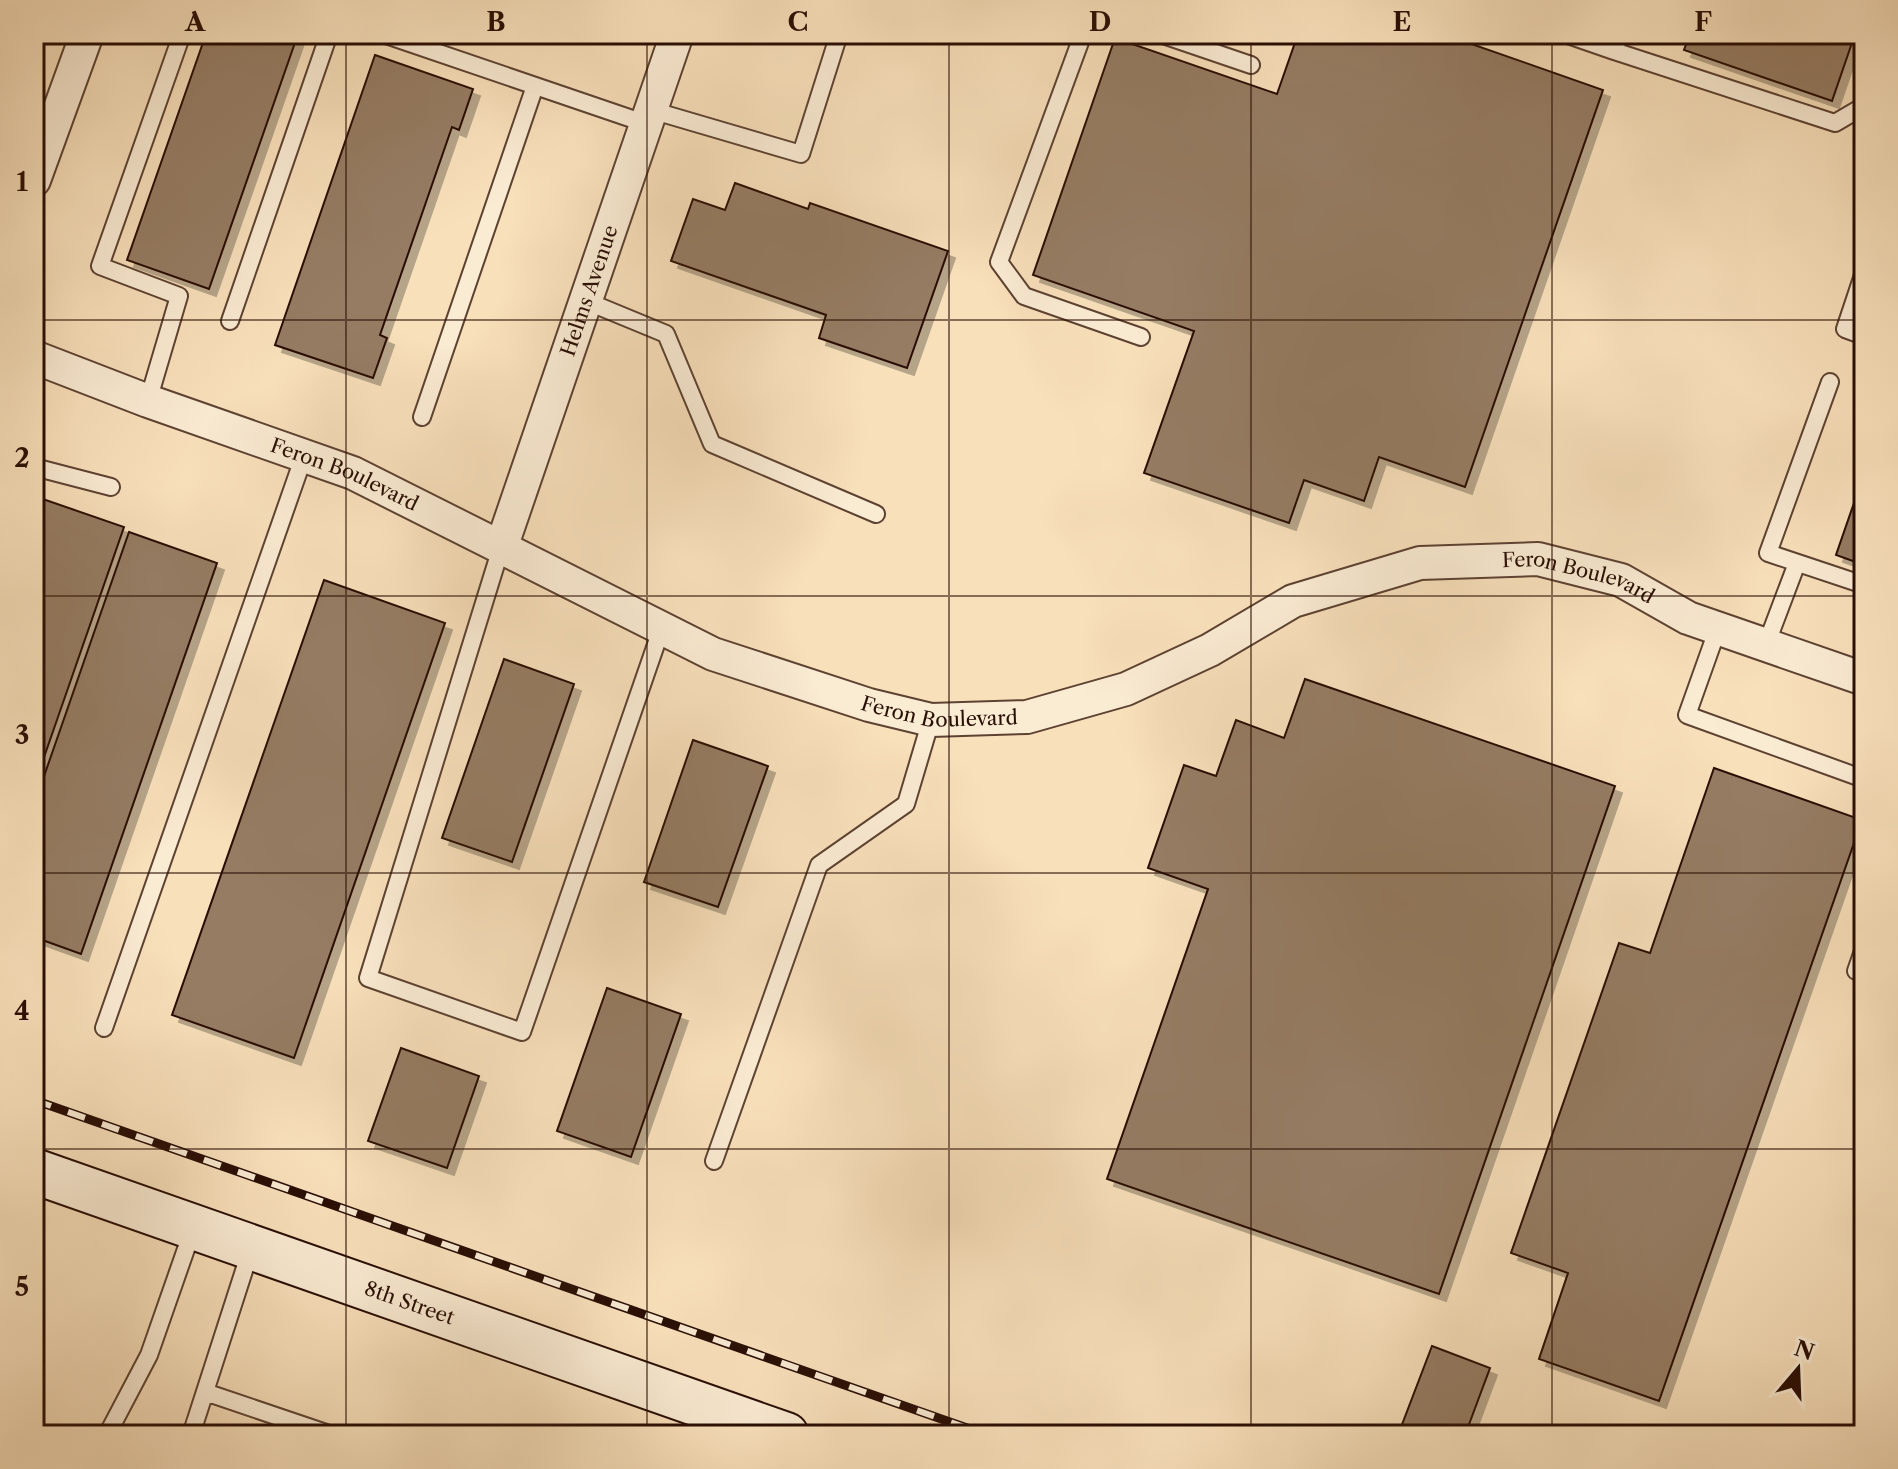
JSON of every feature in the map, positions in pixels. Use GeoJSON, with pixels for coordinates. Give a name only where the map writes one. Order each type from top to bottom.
{"type":"FeatureCollection","features":[{"type":"Feature","properties":{"kind":"street"},"geometry":{"type":"LineString","coordinates":[[34,180],[87,34]]}},
{"type":"Feature","properties":{"kind":"street","name":"Helms Avenue"},"geometry":{"type":"LineString","coordinates":[[501,548],[677,34]]}},
{"type":"Feature","properties":{"kind":"street","name":"Feron Boulevard"},"geometry":{"type":"LineString","coordinates":[[34,357],[353,473],[713,654],[869,705],[931,720],[1027,717],[1126,689],[1210,650],[1293,601],[1420,563],[1538,559],[1621,580],[1688,618],[1864,679]]}},
{"type":"Feature","properties":{"kind":"street","name":"8th Street"},"geometry":{"type":"LineString","coordinates":[[34,1171],[786,1435]]}},
{"type":"Feature","properties":{"kind":"lane"},"geometry":{"type":"LineString","coordinates":[[148,401],[179,296],[100,266],[182,34]]}},
{"type":"Feature","properties":{"kind":"lane"},"geometry":{"type":"LineString","coordinates":[[230,321],[329,34]]}},
{"type":"Feature","properties":{"kind":"lane"},"geometry":{"type":"LineString","coordinates":[[383,34],[535,86],[801,154],[839,34]]}},
{"type":"Feature","properties":{"kind":"lane"},"geometry":{"type":"LineString","coordinates":[[1083,34],[999,262],[1024,296],[1141,337]]}},
{"type":"Feature","properties":{"kind":"lane"},"geometry":{"type":"LineString","coordinates":[[1160,34],[1251,65]]}},
{"type":"Feature","properties":{"kind":"lane"},"geometry":{"type":"LineString","coordinates":[[1565,34],[1835,123],[1864,106]]}},
{"type":"Feature","properties":{"kind":"lane"},"geometry":{"type":"LineString","coordinates":[[1614,51],[1620,34]]}},
{"type":"Feature","properties":{"kind":"lane"},"geometry":{"type":"LineString","coordinates":[[422,417],[535,86]]}},
{"type":"Feature","properties":{"kind":"lane"},"geometry":{"type":"LineString","coordinates":[[1864,272],[1845,329],[1864,336]]}},
{"type":"Feature","properties":{"kind":"lane"},"geometry":{"type":"LineString","coordinates":[[586,301],[666,334],[712,444],[876,514]]}},
{"type":"Feature","properties":{"kind":"lane"},"geometry":{"type":"LineString","coordinates":[[1830,382],[1768,553],[1864,585]]}},
{"type":"Feature","properties":{"kind":"lane"},"geometry":{"type":"LineString","coordinates":[[104,1028],[304,456]]}},
{"type":"Feature","properties":{"kind":"lane"},"geometry":{"type":"LineString","coordinates":[[34,467],[111,487]]}},
{"type":"Feature","properties":{"kind":"lane"},"geometry":{"type":"LineString","coordinates":[[501,548],[368,978],[522,1032],[661,630]]}},
{"type":"Feature","properties":{"kind":"lane"},"geometry":{"type":"LineString","coordinates":[[1766,645],[1797,563]]}},
{"type":"Feature","properties":{"kind":"lane"},"geometry":{"type":"LineString","coordinates":[[1718,628],[1687,715],[1864,779]]}},
{"type":"Feature","properties":{"kind":"lane"},"geometry":{"type":"LineString","coordinates":[[714,1161],[819,865],[906,804],[931,720]]}},
{"type":"Feature","properties":{"kind":"lane"},"geometry":{"type":"LineString","coordinates":[[1864,948],[1856,971],[1864,974]]}},
{"type":"Feature","properties":{"kind":"lane"},"geometry":{"type":"LineString","coordinates":[[107,1435],[149,1355],[193,1227]]}},
{"type":"Feature","properties":{"kind":"lane"},"geometry":{"type":"LineString","coordinates":[[191,1435],[252,1248]]}},
{"type":"Feature","properties":{"kind":"lane"},"geometry":{"type":"LineString","coordinates":[[205,1392],[332,1435]]}},
{"type":"Feature","properties":{"kind":"building"},"geometry":{"type":"Polygon","coordinates":[[[206,34],[298,34],[209,289],[127,260],[206,34]]]}},
{"type":"Feature","properties":{"kind":"building"},"geometry":{"type":"Polygon","coordinates":[[[1298,34],[1443,34],[1603,90],[1465,487],[1379,457],[1364,501],[1304,480],[1289,523],[1144,473],[1194,331],[1033,275],[1115,38],[1277,94],[1298,34]]]}},
{"type":"Feature","properties":{"kind":"building"},"geometry":{"type":"Polygon","coordinates":[[[1690,34],[1855,34],[1832,101],[1684,50],[1690,34]]]}},
{"type":"Feature","properties":{"kind":"building"},"geometry":{"type":"Polygon","coordinates":[[[375,55],[473,89],[459,130],[452,127],[380,335],[387,338],[373,378],[275,345],[375,55]]]}},
{"type":"Feature","properties":{"kind":"building"},"geometry":{"type":"Polygon","coordinates":[[[735,183],[808,209],[810,203],[948,251],[907,368],[819,338],[826,315],[671,261],[693,199],[725,210],[735,183]]]}},
{"type":"Feature","properties":{"kind":"building"},"geometry":{"type":"Polygon","coordinates":[[[1864,474],[1864,565],[1836,555],[1864,474]]]}},
{"type":"Feature","properties":{"kind":"building"},"geometry":{"type":"Polygon","coordinates":[[[34,496],[124,527],[34,786],[34,496]]]}},
{"type":"Feature","properties":{"kind":"building"},"geometry":{"type":"Polygon","coordinates":[[[129,532],[217,563],[81,954],[34,937],[34,805],[129,532]]]}},
{"type":"Feature","properties":{"kind":"building"},"geometry":{"type":"Polygon","coordinates":[[[324,580],[445,623],[294,1058],[172,1015],[324,580]]]}},
{"type":"Feature","properties":{"kind":"building"},"geometry":{"type":"Polygon","coordinates":[[[504,659],[574,684],[512,862],[442,838],[504,659]]]}},
{"type":"Feature","properties":{"kind":"building"},"geometry":{"type":"Polygon","coordinates":[[[1305,679],[1615,786],[1439,1294],[1107,1179],[1208,889],[1148,868],[1184,765],[1216,776],[1236,720],[1284,738],[1305,679]]]}},
{"type":"Feature","properties":{"kind":"building"},"geometry":{"type":"Polygon","coordinates":[[[693,740],[768,766],[718,907],[644,882],[693,740]]]}},
{"type":"Feature","properties":{"kind":"building"},"geometry":{"type":"Polygon","coordinates":[[[1714,768],[1862,820],[1659,1401],[1539,1359],[1568,1273],[1511,1253],[1619,943],[1650,953],[1714,768]]]}},
{"type":"Feature","properties":{"kind":"building"},"geometry":{"type":"Polygon","coordinates":[[[607,988],[681,1014],[631,1157],[557,1131],[607,988]]]}},
{"type":"Feature","properties":{"kind":"building"},"geometry":{"type":"Polygon","coordinates":[[[401,1048],[479,1076],[447,1168],[368,1141],[401,1048]]]}},
{"type":"Feature","properties":{"kind":"building"},"geometry":{"type":"Polygon","coordinates":[[[1432,1346],[1490,1368],[1465,1435],[1398,1435],[1432,1346]]]}},
{"type":"Feature","properties":{"kind":"railway"},"geometry":{"type":"LineString","coordinates":[[34,1100],[987,1435]]}}]}
